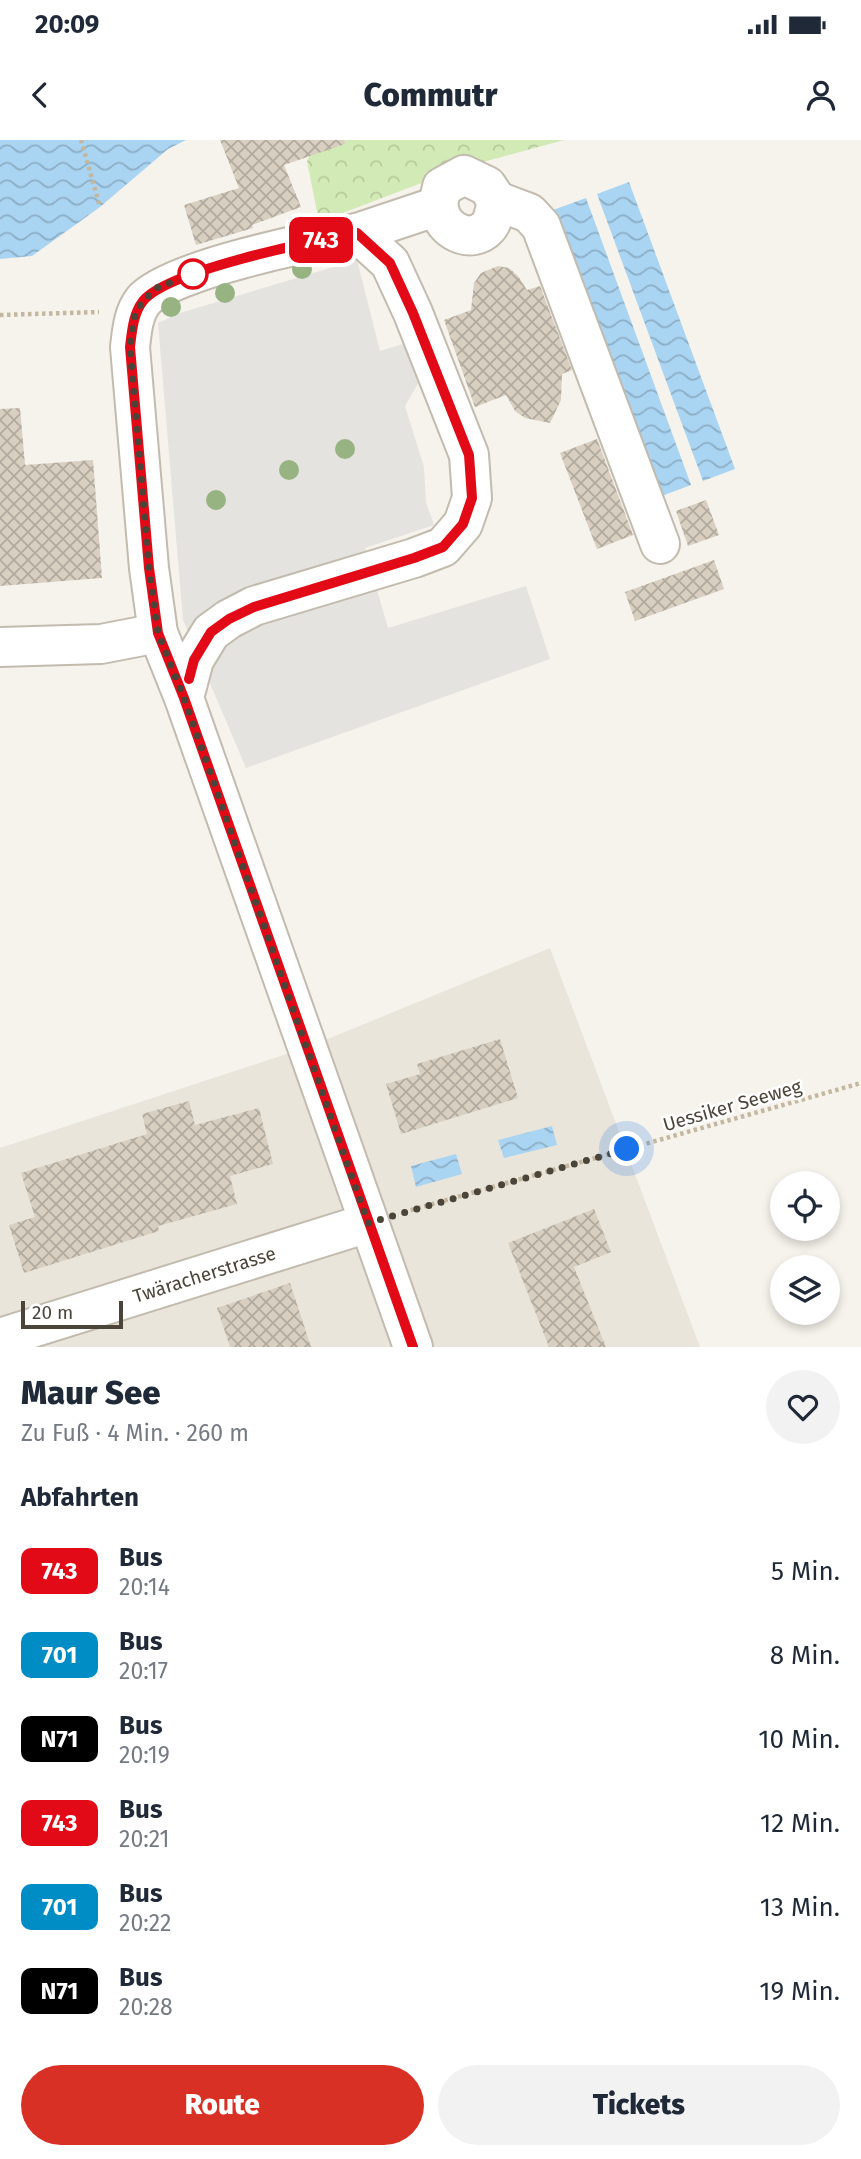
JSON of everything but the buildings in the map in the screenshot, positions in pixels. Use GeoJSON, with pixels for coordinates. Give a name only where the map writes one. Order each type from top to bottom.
{"type":"FeatureCollection","features":[{"type":"Feature","properties":{"kind":"street"},"geometry":{"type":"LineString","coordinates":[[413,1347],[184,698],[158,633],[149,568],[130,347],[134,318],[142,302],[156,288],[188,275],[306,242],[357,233],[438,206],[442,187],[464,174],[487,186],[497,201],[529,213],[541,226],[660,544]]}},
{"type":"Feature","properties":{"kind":"street"},"geometry":{"type":"LineString","coordinates":[[184,698],[194,660],[211,632],[229,619],[254,607],[443,547],[463,524],[472,498],[469,455],[413,313],[390,263],[357,233]]}},
{"type":"Feature","properties":{"kind":"street"},"geometry":{"type":"LineString","coordinates":[[0,647],[101,645],[158,633]]}},
{"type":"Feature","properties":{"kind":"street","name":"Twäracherstrasse"},"geometry":{"type":"LineString","coordinates":[[0,1338],[368,1223]]}},
{"type":"Feature","properties":{"kind":"path"},"geometry":{"type":"LineString","coordinates":[[81,140],[100,207]]}},
{"type":"Feature","properties":{"kind":"path"},"geometry":{"type":"LineString","coordinates":[[0,315],[111,311],[134,318]]}},
{"type":"Feature","properties":{"kind":"path","name":"Uessiker Seeweg"},"geometry":{"type":"LineString","coordinates":[[368,1223],[861,1083]]}},
{"type":"Feature","properties":{"kind":"shaded area"},"geometry":{"type":"Polygon","coordinates":[[[357,260],[380,351],[409,342],[423,375],[405,406],[424,467],[426,502],[434,525],[365,548],[388,628],[526,586],[550,659],[246,768],[183,620],[158,323],[180,313],[357,260]]]}},
{"type":"Feature","properties":{"kind":"shaded area"},"geometry":{"type":"Polygon","coordinates":[[[550,948],[700,1347],[0,1347],[0,1148],[308,1047],[550,948]]]}},
{"type":"Feature","properties":{"kind":"green space"},"geometry":{"type":"Polygon","coordinates":[[[317,140],[564,140],[461,168],[319,222],[307,161],[317,140]]]}},
{"type":"Feature","properties":{"kind":"water"},"geometry":{"type":"Polygon","coordinates":[[[0,140],[186,140],[168,149],[100,207],[32,256],[0,259],[0,140]]]}},
{"type":"Feature","properties":{"kind":"water"},"geometry":{"type":"Polygon","coordinates":[[[629,182],[735,469],[703,481],[597,194],[629,182]]]}},
{"type":"Feature","properties":{"kind":"water"},"geometry":{"type":"Polygon","coordinates":[[[586,198],[691,485],[659,497],[553,210],[586,198]]]}},
{"type":"Feature","properties":{"kind":"water"},"geometry":{"type":"Polygon","coordinates":[[[552,1126],[557,1145],[504,1158],[498,1140],[552,1126]]]}},
{"type":"Feature","properties":{"kind":"water"},"geometry":{"type":"Polygon","coordinates":[[[456,1154],[462,1174],[416,1187],[411,1166],[456,1154]]]}},
{"type":"Feature","properties":{"kind":"bus line","name":"743"},"geometry":{"type":"LineString","coordinates":[[189,679],[194,660],[211,632],[229,619],[254,607],[443,547],[463,524],[472,498],[469,455],[413,313],[390,263],[357,233],[306,242],[188,275],[156,288],[142,302],[134,318],[130,347],[149,568],[158,633],[184,698],[413,1347]]}},
{"type":"Feature","properties":{"kind":"route"},"geometry":{"type":"LineString","coordinates":[[193,274],[156,288],[142,302],[134,318],[130,347],[149,568],[158,633],[184,698],[368,1223],[627,1149]]}}]}
